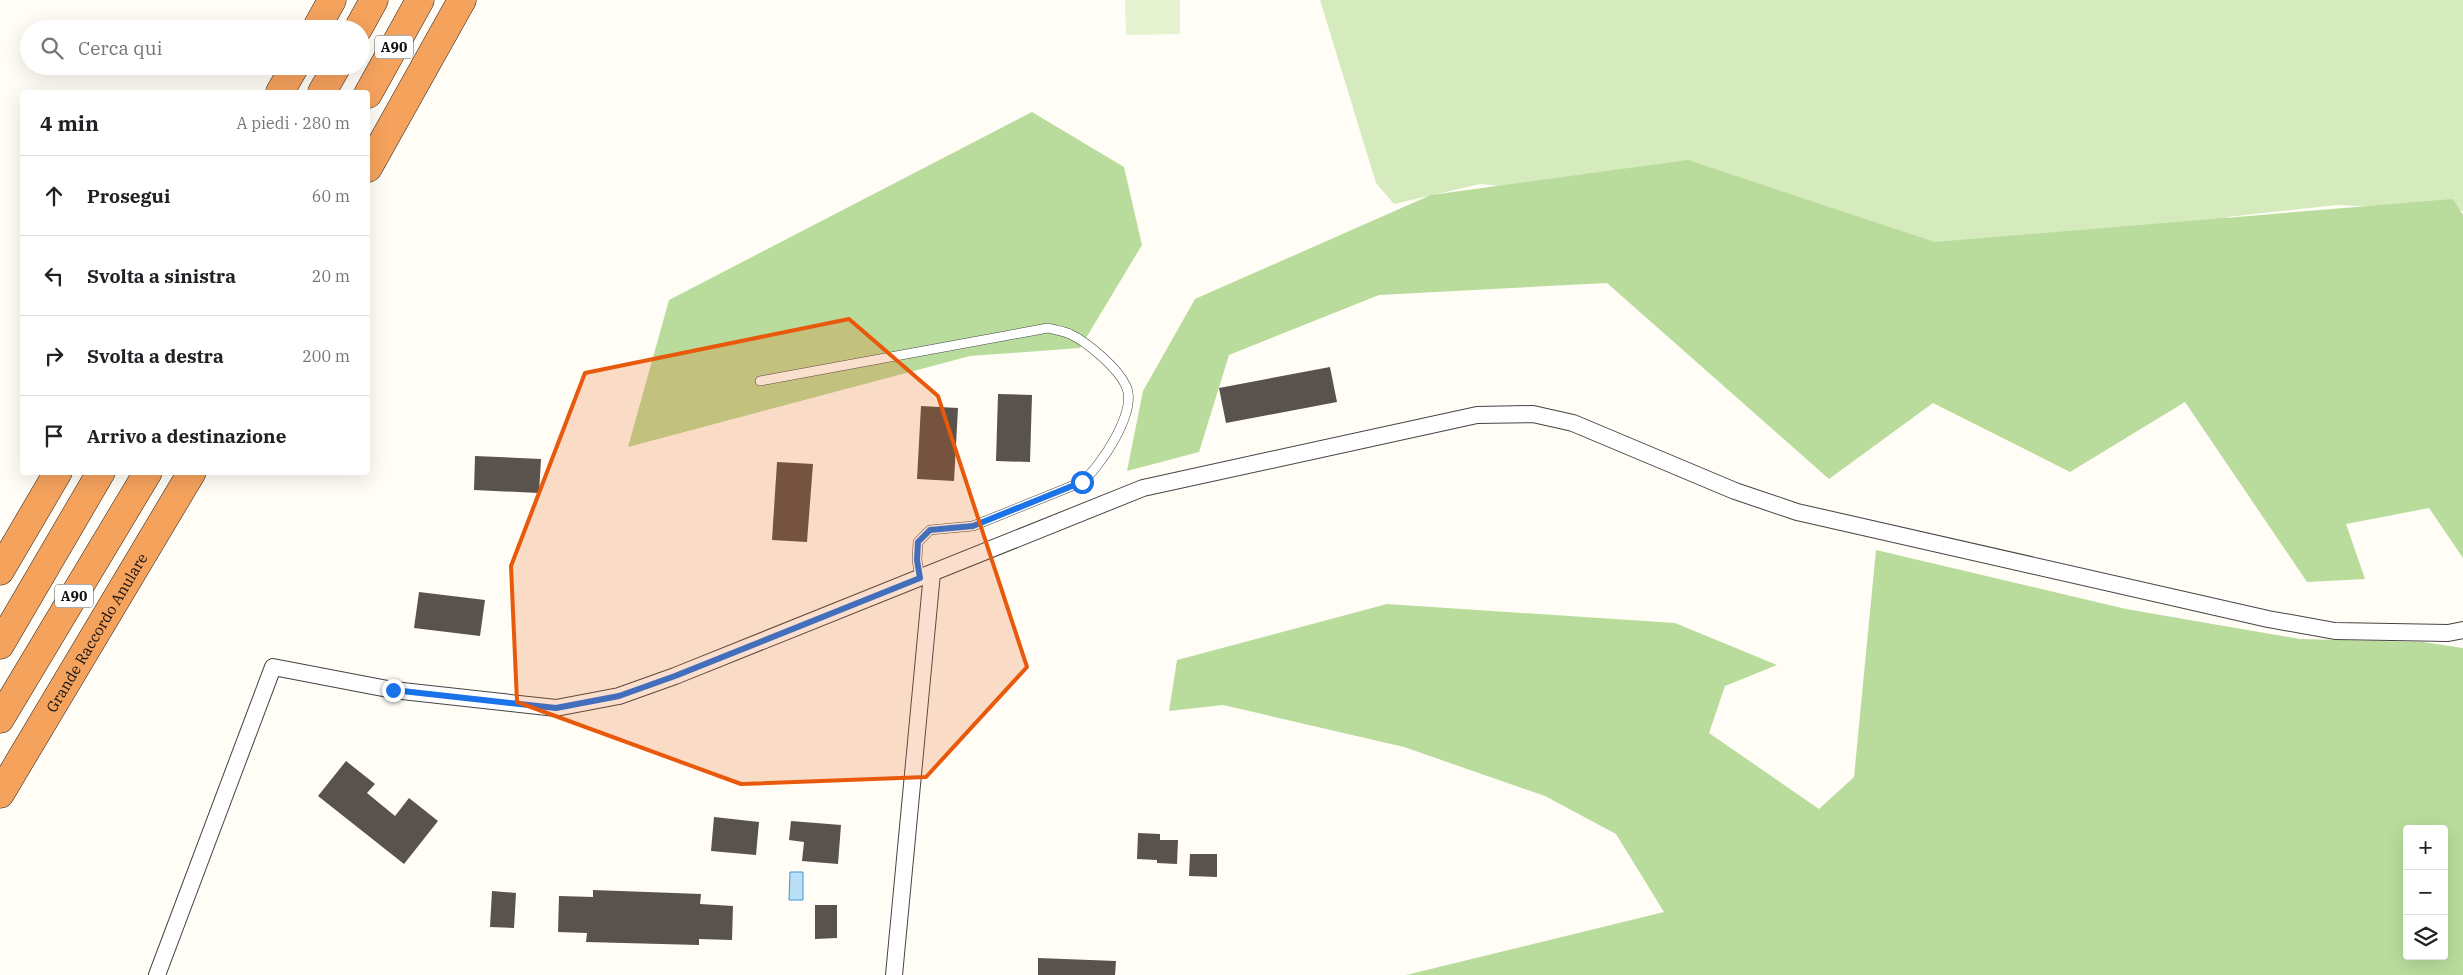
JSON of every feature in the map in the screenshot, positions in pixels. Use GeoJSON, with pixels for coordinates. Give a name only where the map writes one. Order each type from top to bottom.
{"type":"FeatureCollection","features":[{"type":"Feature","properties":{"kind":"highway"},"geometry":{"type":"LineString","coordinates":[[321,20],[332,0]]}},
{"type":"Feature","properties":{"kind":"highway","name":"A90"},"geometry":{"type":"LineString","coordinates":[[363,20],[374,0]]}},
{"type":"Feature","properties":{"kind":"highway","name":"A90"},"geometry":{"type":"LineString","coordinates":[[370,90],[420,0]]}},
{"type":"Feature","properties":{"kind":"highway"},"geometry":{"type":"LineString","coordinates":[[370,164],[462,0]]}},
{"type":"Feature","properties":{"kind":"highway"},"geometry":{"type":"LineString","coordinates":[[281,90],[290,75]]}},
{"type":"Feature","properties":{"kind":"highway"},"geometry":{"type":"LineString","coordinates":[[323,90],[332,75]]}},
{"type":"Feature","properties":{"kind":"highway"},"geometry":{"type":"LineString","coordinates":[[0,571],[56,475]]}},
{"type":"Feature","properties":{"kind":"highway","name":"A90"},"geometry":{"type":"LineString","coordinates":[[0,645],[99,475]]}},
{"type":"Feature","properties":{"kind":"highway","name":"A90"},"geometry":{"type":"LineString","coordinates":[[0,719],[146,475]]}},
{"type":"Feature","properties":{"kind":"highway","name":"Grande Raccordo Anulare"},"geometry":{"type":"LineString","coordinates":[[0,794],[190,475]]}},
{"type":"Feature","properties":{"kind":"street"},"geometry":{"type":"LineString","coordinates":[[157,975],[273,667],[393,690],[556,708],[619,696],[675,676],[1144,488],[1477,415],[1533,414],[1573,423],[1734,491],[1797,512],[2258,616],[2334,631],[2448,633],[2463,630]]}},
{"type":"Feature","properties":{"kind":"street"},"geometry":{"type":"LineString","coordinates":[[894,975],[926,575]]}},
{"type":"Feature","properties":{"kind":"lane"},"geometry":{"type":"LineString","coordinates":[[760,381],[1048,328],[1070,334],[1094,351],[1114,370],[1126,386],[1129,404],[1117,435],[1096,471],[1082,482],[973,526],[930,530],[918,542],[917,560],[926,575]]}},
{"type":"Feature","properties":{"kind":"highlighted area"},"geometry":{"type":"Polygon","coordinates":[[[849,319],[938,396],[1027,667],[926,777],[741,784],[517,702],[511,566],[585,373],[849,319]]]}},
{"type":"Feature","properties":{"kind":"green space"},"geometry":{"type":"Polygon","coordinates":[[[1125,0],[1180,0],[1180,34],[1126,35],[1125,0]]]}},
{"type":"Feature","properties":{"kind":"green space"},"geometry":{"type":"Polygon","coordinates":[[[1320,0],[2463,0],[2463,211],[2337,205],[2227,217],[2054,326],[1591,195],[1480,184],[1394,204],[1376,183],[1320,0]]]}},
{"type":"Feature","properties":{"kind":"green space"},"geometry":{"type":"Polygon","coordinates":[[[1032,112],[1124,167],[1142,245],[1080,348],[970,356],[628,447],[669,300],[1032,112]]]}},
{"type":"Feature","properties":{"kind":"green space"},"geometry":{"type":"Polygon","coordinates":[[[1688,160],[1935,242],[2453,199],[2463,215],[2463,558],[2429,508],[2346,524],[2365,579],[2307,582],[2185,402],[2070,472],[1933,403],[1829,479],[1607,283],[1379,295],[1229,355],[1199,452],[1127,471],[1143,391],[1195,299],[1431,195],[1688,160]]]}},
{"type":"Feature","properties":{"kind":"green space"},"geometry":{"type":"Polygon","coordinates":[[[1876,550],[2126,609],[2300,639],[2423,642],[2463,648],[2463,975],[1406,975],[1664,912],[1616,834],[1545,796],[1404,747],[1223,705],[1169,711],[1177,660],[1387,604],[1675,623],[1777,665],[1725,686],[1709,733],[1819,809],[1854,777],[1876,550]]]}},
{"type":"Feature","properties":{"kind":"water"},"geometry":{"type":"Polygon","coordinates":[[[790,872],[803,872],[803,900],[789,900],[790,872]]]}},
{"type":"Feature","properties":{"kind":"building"},"geometry":{"type":"Polygon","coordinates":[[[1330,367],[1337,402],[1226,423],[1219,388],[1330,367]]]}},
{"type":"Feature","properties":{"kind":"building"},"geometry":{"type":"Polygon","coordinates":[[[998,394],[1032,395],[1030,462],[996,461],[998,394]]]}},
{"type":"Feature","properties":{"kind":"building"},"geometry":{"type":"Polygon","coordinates":[[[921,406],[958,408],[954,481],[917,479],[921,406]]]}},
{"type":"Feature","properties":{"kind":"building"},"geometry":{"type":"Polygon","coordinates":[[[475,456],[541,459],[539,493],[474,490],[475,456]]]}},
{"type":"Feature","properties":{"kind":"building"},"geometry":{"type":"Polygon","coordinates":[[[777,462],[813,464],[807,542],[772,540],[777,462]]]}},
{"type":"Feature","properties":{"kind":"building"},"geometry":{"type":"Polygon","coordinates":[[[419,592],[485,600],[480,636],[414,628],[419,592]]]}},
{"type":"Feature","properties":{"kind":"building"},"geometry":{"type":"Polygon","coordinates":[[[346,761],[375,784],[367,793],[395,816],[409,798],[438,821],[404,864],[318,796],[346,761]]]}},
{"type":"Feature","properties":{"kind":"building"},"geometry":{"type":"Polygon","coordinates":[[[714,817],[759,822],[756,855],[711,851],[714,817]]]}},
{"type":"Feature","properties":{"kind":"building"},"geometry":{"type":"Polygon","coordinates":[[[791,821],[841,825],[838,864],[802,861],[804,842],[789,840],[791,821]]]}},
{"type":"Feature","properties":{"kind":"building"},"geometry":{"type":"Polygon","coordinates":[[[1138,833],[1160,834],[1160,840],[1178,840],[1177,864],[1137,859],[1138,833]]]}},
{"type":"Feature","properties":{"kind":"building"},"geometry":{"type":"Polygon","coordinates":[[[1190,854],[1217,854],[1217,877],[1189,876],[1190,854]]]}},
{"type":"Feature","properties":{"kind":"building"},"geometry":{"type":"Polygon","coordinates":[[[593,890],[701,894],[700,904],[733,906],[732,940],[699,939],[699,945],[586,942],[587,933],[558,932],[559,896],[593,897],[593,890]]]}},
{"type":"Feature","properties":{"kind":"building"},"geometry":{"type":"Polygon","coordinates":[[[492,891],[516,893],[514,928],[490,927],[492,891]]]}},
{"type":"Feature","properties":{"kind":"building"},"geometry":{"type":"Polygon","coordinates":[[[815,905],[837,905],[837,938],[815,939],[815,905]]]}},
{"type":"Feature","properties":{"kind":"building"},"geometry":{"type":"Polygon","coordinates":[[[1038,958],[1116,961],[1115,975],[1038,975],[1038,958]]]}},
{"type":"Feature","properties":{"kind":"route"},"geometry":{"type":"LineString","coordinates":[[393,690],[499,704],[556,708],[619,696],[675,676],[920,578],[917,560],[918,542],[930,530],[950,530],[973,526],[1082,482]]}}]}
